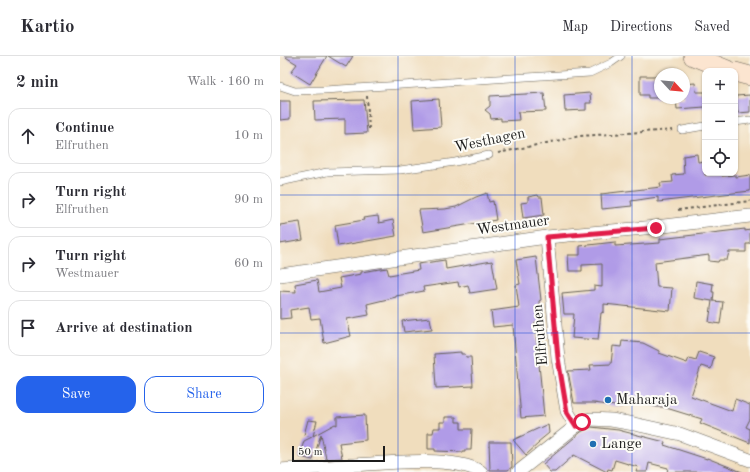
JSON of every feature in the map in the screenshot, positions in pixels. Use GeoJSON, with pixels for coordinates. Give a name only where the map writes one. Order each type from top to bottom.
{"type":"FeatureCollection","features":[{"type":"Feature","properties":{"kind":"main road"},"geometry":{"type":"LineString","coordinates":[[693,56],[723,68]]}},
{"type":"Feature","properties":{"kind":"main road"},"geometry":{"type":"LineString","coordinates":[[738,73],[750,76]]}},
{"type":"Feature","properties":{"kind":"street","name":"Westmauer"},"geometry":{"type":"LineString","coordinates":[[280,275],[547,237],[656,228],[750,216]]}},
{"type":"Feature","properties":{"kind":"street","name":"Elfruthen"},"geometry":{"type":"LineString","coordinates":[[547,237],[558,358],[567,412],[576,426]]}},
{"type":"Feature","properties":{"kind":"street"},"geometry":{"type":"LineString","coordinates":[[518,472],[576,426],[582,422],[590,420],[611,420],[680,434],[750,460]]}},
{"type":"Feature","properties":{"kind":"street"},"geometry":{"type":"LineString","coordinates":[[280,470],[413,462],[459,464],[472,467],[481,472]]}},
{"type":"Feature","properties":{"kind":"lane"},"geometry":{"type":"LineString","coordinates":[[280,86],[295,91],[324,90],[590,73],[611,63],[621,56]]}},
{"type":"Feature","properties":{"kind":"lane"},"geometry":{"type":"LineString","coordinates":[[738,122],[750,120]]}},
{"type":"Feature","properties":{"kind":"lane"},"geometry":{"type":"LineString","coordinates":[[682,130],[702,127]]}},
{"type":"Feature","properties":{"kind":"lane","name":"Westhagen"},"geometry":{"type":"LineString","coordinates":[[280,182],[327,172],[400,170],[455,162],[489,155]]}},
{"type":"Feature","properties":{"kind":"path"},"geometry":{"type":"LineString","coordinates":[[367,100],[370,129]]}},
{"type":"Feature","properties":{"kind":"path","name":"Westhagen"},"geometry":{"type":"LineString","coordinates":[[489,155],[580,136],[682,130]]}},
{"type":"Feature","properties":{"kind":"building"},"geometry":{"type":"Polygon","coordinates":[[[284,56],[327,56],[310,84],[291,72],[297,64],[284,56]]]}},
{"type":"Feature","properties":{"kind":"building"},"geometry":{"type":"Polygon","coordinates":[[[328,56],[353,56],[346,67],[328,56]]]}},
{"type":"Feature","properties":{"kind":"building"},"geometry":{"type":"Polygon","coordinates":[[[640,76],[654,76],[654,98],[648,98],[648,95],[640,95],[640,76]]]}},
{"type":"Feature","properties":{"kind":"building"},"geometry":{"type":"Polygon","coordinates":[[[690,83],[695,83],[696,92],[702,92],[702,107],[677,109],[677,104],[690,104],[690,83]]]}},
{"type":"Feature","properties":{"kind":"building"},"geometry":{"type":"Polygon","coordinates":[[[544,93],[546,111],[518,112],[519,120],[501,121],[501,118],[491,119],[490,114],[485,110],[490,106],[490,96],[544,93]]]}},
{"type":"Feature","properties":{"kind":"building"},"geometry":{"type":"Polygon","coordinates":[[[590,93],[591,103],[586,103],[586,110],[565,111],[564,95],[590,93]]]}},
{"type":"Feature","properties":{"kind":"building"},"geometry":{"type":"Polygon","coordinates":[[[750,95],[750,112],[738,113],[738,96],[750,95]]]}},
{"type":"Feature","properties":{"kind":"building"},"geometry":{"type":"Polygon","coordinates":[[[439,99],[441,127],[414,129],[412,101],[439,99]]]}},
{"type":"Feature","properties":{"kind":"building"},"geometry":{"type":"Polygon","coordinates":[[[364,100],[367,133],[345,134],[345,119],[315,120],[314,101],[364,100]]]}},
{"type":"Feature","properties":{"kind":"building"},"geometry":{"type":"Polygon","coordinates":[[[280,101],[290,101],[290,119],[280,120],[280,101]]]}},
{"type":"Feature","properties":{"kind":"building"},"geometry":{"type":"Polygon","coordinates":[[[697,154],[698,162],[702,161],[702,176],[736,177],[750,175],[750,191],[658,202],[658,197],[631,201],[632,206],[602,209],[601,194],[661,187],[660,183],[673,182],[672,175],[684,174],[683,156],[697,154]]]}},
{"type":"Feature","properties":{"kind":"building"},"geometry":{"type":"Polygon","coordinates":[[[487,193],[489,202],[493,201],[496,220],[423,232],[419,210],[456,207],[487,193]]]}},
{"type":"Feature","properties":{"kind":"building"},"geometry":{"type":"Polygon","coordinates":[[[538,195],[539,197],[542,197],[544,215],[523,218],[521,203],[528,202],[528,197],[538,195]]]}},
{"type":"Feature","properties":{"kind":"building"},"geometry":{"type":"Polygon","coordinates":[[[378,216],[379,223],[393,220],[396,236],[338,246],[335,225],[378,216]]]}},
{"type":"Feature","properties":{"kind":"building"},"geometry":{"type":"Polygon","coordinates":[[[300,222],[303,240],[280,244],[280,225],[300,222]]]}},
{"type":"Feature","properties":{"kind":"building"},"geometry":{"type":"Polygon","coordinates":[[[745,229],[745,231],[750,230],[750,244],[746,244],[746,252],[729,252],[727,260],[719,260],[718,262],[709,261],[709,255],[655,262],[657,287],[672,288],[670,311],[604,304],[604,312],[601,313],[598,340],[572,338],[574,314],[564,314],[562,293],[594,290],[594,286],[602,287],[602,264],[582,265],[582,271],[569,271],[568,255],[580,255],[580,246],[615,242],[615,246],[660,243],[660,239],[745,229]]]}},
{"type":"Feature","properties":{"kind":"building"},"geometry":{"type":"Polygon","coordinates":[[[536,257],[541,300],[539,301],[541,322],[535,323],[544,416],[521,418],[513,325],[493,327],[491,311],[519,307],[516,285],[520,284],[516,260],[536,257]]]}},
{"type":"Feature","properties":{"kind":"building"},"geometry":{"type":"Polygon","coordinates":[[[445,260],[446,269],[492,261],[497,289],[470,293],[468,285],[459,287],[458,282],[423,287],[424,291],[396,296],[367,304],[369,315],[347,319],[351,336],[324,343],[320,318],[311,319],[309,307],[290,310],[291,318],[280,319],[280,291],[296,292],[295,284],[317,280],[319,292],[341,288],[339,278],[361,274],[361,272],[387,268],[389,275],[419,270],[418,264],[445,260]]]}},
{"type":"Feature","properties":{"kind":"building"},"geometry":{"type":"Polygon","coordinates":[[[696,281],[713,284],[713,301],[723,302],[720,324],[709,322],[712,301],[694,298],[696,281]]]}},
{"type":"Feature","properties":{"kind":"building"},"geometry":{"type":"Polygon","coordinates":[[[430,318],[432,329],[404,332],[402,321],[430,318]]]}},
{"type":"Feature","properties":{"kind":"building"},"geometry":{"type":"Polygon","coordinates":[[[622,341],[643,343],[659,351],[659,353],[687,363],[689,358],[696,360],[699,352],[714,357],[711,369],[701,366],[691,396],[732,411],[735,399],[750,405],[750,419],[746,427],[750,429],[750,443],[700,423],[702,419],[663,407],[657,407],[640,402],[638,405],[623,403],[622,407],[594,403],[574,403],[568,371],[591,370],[590,365],[611,364],[613,346],[621,347],[622,341]]]}},
{"type":"Feature","properties":{"kind":"building"},"geometry":{"type":"Polygon","coordinates":[[[461,352],[461,354],[465,354],[466,357],[471,357],[473,386],[436,388],[434,354],[461,352]]]}},
{"type":"Feature","properties":{"kind":"building"},"geometry":{"type":"Polygon","coordinates":[[[365,415],[366,440],[339,443],[342,458],[326,459],[321,434],[313,460],[299,457],[304,441],[312,437],[304,435],[308,420],[317,421],[313,436],[335,424],[337,425],[337,417],[365,415]]]}},
{"type":"Feature","properties":{"kind":"building"},"geometry":{"type":"Polygon","coordinates":[[[445,417],[456,417],[456,422],[461,422],[461,429],[472,429],[471,450],[464,450],[464,452],[435,451],[435,449],[428,449],[428,433],[433,433],[434,428],[440,428],[440,422],[445,422],[445,417]]]}},
{"type":"Feature","properties":{"kind":"building"},"geometry":{"type":"Polygon","coordinates":[[[548,424],[549,433],[526,455],[513,440],[548,424]]]}},
{"type":"Feature","properties":{"kind":"building"},"geometry":{"type":"Polygon","coordinates":[[[591,427],[618,430],[665,442],[664,445],[707,458],[742,472],[667,472],[668,468],[649,463],[647,472],[636,472],[638,467],[615,460],[612,470],[608,469],[607,472],[574,455],[555,472],[550,472],[543,464],[581,432],[591,427]]]}},
{"type":"Feature","properties":{"kind":"building"},"geometry":{"type":"Polygon","coordinates":[[[489,442],[511,442],[512,467],[508,470],[490,470],[489,442]]]}},
{"type":"Feature","properties":{"kind":"place","name":"Maharaja"},"geometry":{"type":"Point","coordinates":[608,400]}},
{"type":"Feature","properties":{"kind":"place","name":"Lange"},"geometry":{"type":"Point","coordinates":[593,444]}},
{"type":"Feature","properties":{"kind":"route"},"geometry":{"type":"LineString","coordinates":[[582,422],[576,426],[567,412],[558,358],[547,237],[656,228]]}}]}
